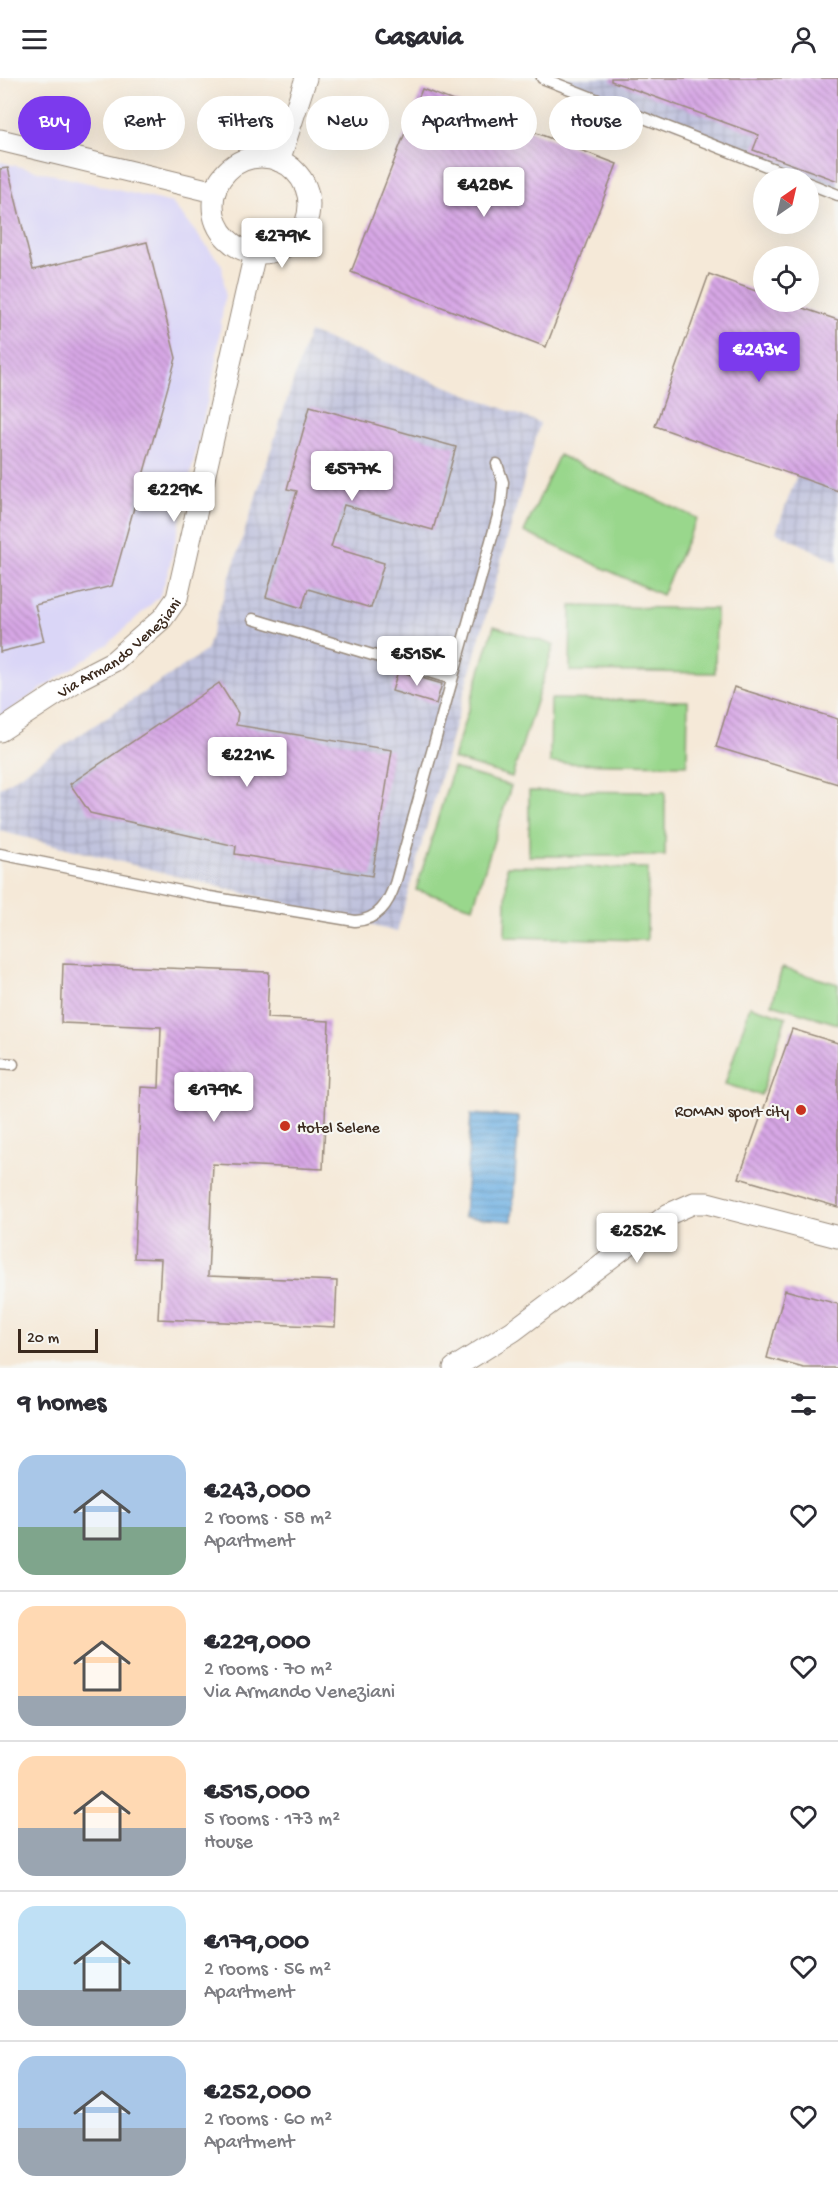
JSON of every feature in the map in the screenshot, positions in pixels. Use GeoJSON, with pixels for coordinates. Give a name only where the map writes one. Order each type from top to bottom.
{"type":"FeatureCollection","features":[{"type":"Feature","properties":{"kind":"street"},"geometry":{"type":"LineString","coordinates":[[279,161],[306,78]]}},
{"type":"Feature","properties":{"kind":"street"},"geometry":{"type":"LineString","coordinates":[[0,140],[215,192]]}},
{"type":"Feature","properties":{"kind":"street"},"geometry":{"type":"LineString","coordinates":[[262,158],[279,161],[293,170],[303,184],[308,201],[307,219],[292,241],[272,252],[255,253],[239,248],[220,230],[213,207],[215,192],[222,178],[239,163],[262,158]]}},
{"type":"Feature","properties":{"kind":"street","name":"Via Armando Veneziani"},"geometry":{"type":"LineString","coordinates":[[0,731],[81,678],[114,661],[163,618],[177,598],[255,253]]}},
{"type":"Feature","properties":{"kind":"street"},"geometry":{"type":"LineString","coordinates":[[454,1368],[522,1325],[669,1214],[694,1203],[722,1206],[838,1237]]}},
{"type":"Feature","properties":{"kind":"lane"},"geometry":{"type":"LineString","coordinates":[[542,78],[772,168]]}},
{"type":"Feature","properties":{"kind":"lane"},"geometry":{"type":"LineString","coordinates":[[819,187],[838,195]]}},
{"type":"Feature","properties":{"kind":"lane"},"geometry":{"type":"LineString","coordinates":[[0,854],[210,897],[366,920],[384,907],[391,896],[501,505],[503,482],[497,464]]}},
{"type":"Feature","properties":{"kind":"lane"},"geometry":{"type":"LineString","coordinates":[[254,619],[452,679]]}},
{"type":"Feature","properties":{"kind":"lane"},"geometry":{"type":"LineString","coordinates":[[0,1063],[13,1064]]}},
{"type":"Feature","properties":{"kind":"shaded area"},"geometry":{"type":"Polygon","coordinates":[[[547,78],[838,78],[838,188],[819,181],[819,168],[785,168],[643,114],[643,96],[595,96],[547,78]]]}},
{"type":"Feature","properties":{"kind":"shaded area"},"geometry":{"type":"Polygon","coordinates":[[[0,162],[172,203],[222,265],[225,293],[215,368],[168,573],[159,597],[108,644],[0,717],[0,162]]]}},
{"type":"Feature","properties":{"kind":"shaded area"},"geometry":{"type":"Polygon","coordinates":[[[309,332],[540,423],[397,932],[0,831],[0,788],[206,651],[309,332]]]}},
{"type":"Feature","properties":{"kind":"shaded area"},"geometry":{"type":"Polygon","coordinates":[[[838,363],[838,562],[776,532],[838,363]]]}},
{"type":"Feature","properties":{"kind":"green space"},"geometry":{"type":"Polygon","coordinates":[[[559,455],[697,518],[662,595],[524,532],[559,455]]]}},
{"type":"Feature","properties":{"kind":"green space"},"geometry":{"type":"Polygon","coordinates":[[[571,606],[716,609],[715,673],[570,671],[571,606]]]}},
{"type":"Feature","properties":{"kind":"green space"},"geometry":{"type":"Polygon","coordinates":[[[494,626],[554,645],[512,777],[453,759],[494,626]]]}},
{"type":"Feature","properties":{"kind":"green space"},"geometry":{"type":"Polygon","coordinates":[[[551,699],[688,701],[687,765],[550,763],[551,699]]]}},
{"type":"Feature","properties":{"kind":"green space"},"geometry":{"type":"Polygon","coordinates":[[[453,768],[511,786],[473,907],[416,890],[453,768]]]}},
{"type":"Feature","properties":{"kind":"green space"},"geometry":{"type":"Polygon","coordinates":[[[529,791],[665,792],[665,856],[529,856],[529,791]]]}},
{"type":"Feature","properties":{"kind":"green space"},"geometry":{"type":"Polygon","coordinates":[[[507,866],[648,868],[647,940],[505,937],[507,866]]]}},
{"type":"Feature","properties":{"kind":"green space"},"geometry":{"type":"Polygon","coordinates":[[[782,968],[838,984],[838,1024],[772,1004],[782,968]]]}},
{"type":"Feature","properties":{"kind":"green space"},"geometry":{"type":"Polygon","coordinates":[[[750,1006],[786,1017],[761,1095],[725,1084],[750,1006]]]}},
{"type":"Feature","properties":{"kind":"water"},"geometry":{"type":"Polygon","coordinates":[[[471,1114],[519,1117],[512,1221],[464,1217],[471,1114]]]}},
{"type":"Feature","properties":{"kind":"building"},"geometry":{"type":"Polygon","coordinates":[[[611,78],[838,78],[838,181],[819,174],[819,168],[802,168],[753,150],[759,135],[611,81],[611,78]]]}},
{"type":"Feature","properties":{"kind":"building"},"geometry":{"type":"Polygon","coordinates":[[[422,89],[440,96],[419,96],[422,89]]]}},
{"type":"Feature","properties":{"kind":"building"},"geometry":{"type":"Polygon","coordinates":[[[537,133],[549,138],[549,150],[581,150],[617,164],[546,347],[351,272],[401,143],[401,150],[537,150],[537,133]]]}},
{"type":"Feature","properties":{"kind":"building"},"geometry":{"type":"Polygon","coordinates":[[[8,168],[33,270],[147,242],[176,358],[112,586],[35,605],[44,641],[0,652],[0,169],[8,168]]]}},
{"type":"Feature","properties":{"kind":"building"},"geometry":{"type":"Polygon","coordinates":[[[709,274],[753,290],[753,312],[814,312],[838,320],[838,491],[655,426],[709,274]]]}},
{"type":"Feature","properties":{"kind":"building"},"geometry":{"type":"Polygon","coordinates":[[[310,406],[456,447],[433,530],[344,505],[331,547],[384,563],[371,608],[308,589],[302,608],[266,597],[297,491],[287,489],[310,406]]]}},
{"type":"Feature","properties":{"kind":"building"},"geometry":{"type":"Polygon","coordinates":[[[398,671],[442,684],[436,704],[392,691],[398,671]]]}},
{"type":"Feature","properties":{"kind":"building"},"geometry":{"type":"Polygon","coordinates":[[[219,683],[238,713],[236,725],[392,750],[372,876],[235,854],[236,846],[90,813],[70,784],[219,683]]]}},
{"type":"Feature","properties":{"kind":"building"},"geometry":{"type":"Polygon","coordinates":[[[734,687],[838,719],[838,784],[716,747],[734,687]]]}},
{"type":"Feature","properties":{"kind":"building","name":"Hotel Selene"},"geometry":{"type":"Polygon","coordinates":[[[63,964],[269,972],[267,1018],[329,1021],[323,1169],[213,1164],[208,1276],[337,1281],[335,1327],[158,1319],[161,1259],[134,1258],[141,1087],[159,1088],[161,1027],[61,1023],[63,964]]]}},
{"type":"Feature","properties":{"kind":"building","name":"ROMAN sport city"},"geometry":{"type":"Polygon","coordinates":[[[792,1029],[838,1043],[838,1207],[739,1178],[792,1029]]]}},
{"type":"Feature","properties":{"kind":"building"},"geometry":{"type":"Polygon","coordinates":[[[785,1290],[838,1304],[838,1368],[804,1368],[767,1358],[785,1290]]]}},
{"type":"Feature","properties":{"kind":"place","name":"ROMAN sport city"},"geometry":{"type":"Point","coordinates":[801,1110]}},
{"type":"Feature","properties":{"kind":"place","name":"Hotel Selene"},"geometry":{"type":"Point","coordinates":[285,1126]}}]}
